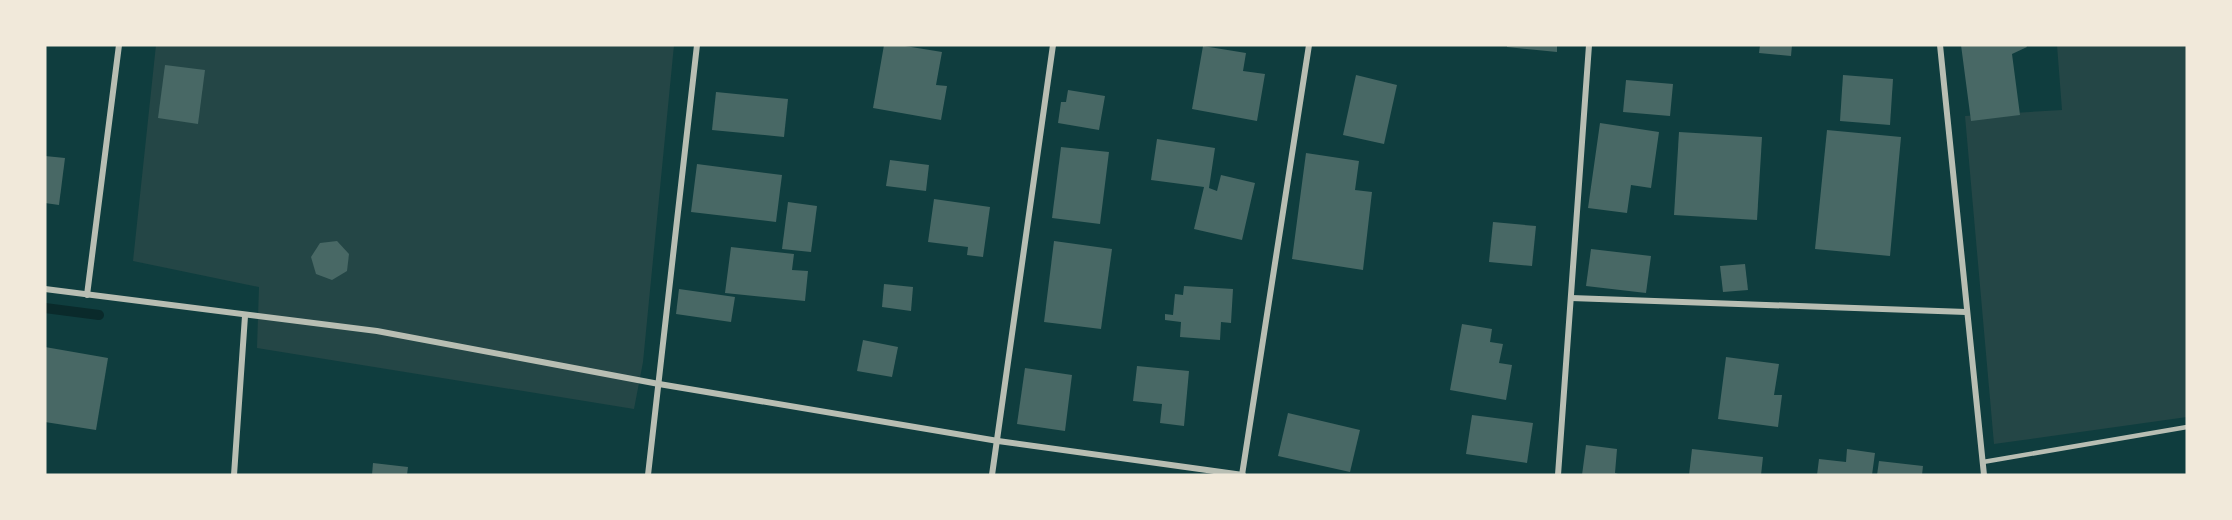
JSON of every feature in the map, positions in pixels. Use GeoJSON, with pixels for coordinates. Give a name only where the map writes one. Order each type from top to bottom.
{"type":"FeatureCollection","features":[{"type":"Feature","properties":{"kind":"street"},"geometry":{"type":"LineString","coordinates":[[87,295],[120,45]]}},
{"type":"Feature","properties":{"kind":"street"},"geometry":{"type":"LineString","coordinates":[[648,475],[698,45]]}},
{"type":"Feature","properties":{"kind":"street"},"geometry":{"type":"LineString","coordinates":[[992,475],[1053,45]]}},
{"type":"Feature","properties":{"kind":"street"},"geometry":{"type":"LineString","coordinates":[[45,289],[377,331],[658,384],[998,441],[1242,475],[1309,45]]}},
{"type":"Feature","properties":{"kind":"street"},"geometry":{"type":"LineString","coordinates":[[1558,475],[1589,45]]}},
{"type":"Feature","properties":{"kind":"street"},"geometry":{"type":"LineString","coordinates":[[1940,45],[1984,475]]}},
{"type":"Feature","properties":{"kind":"street"},"geometry":{"type":"LineString","coordinates":[[1571,298],[1966,312]]}},
{"type":"Feature","properties":{"kind":"street"},"geometry":{"type":"LineString","coordinates":[[234,475],[245,316]]}},
{"type":"Feature","properties":{"kind":"lane"},"geometry":{"type":"LineString","coordinates":[[1983,462],[2187,427]]}},
{"type":"Feature","properties":{"kind":"shaded area"},"geometry":{"type":"Polygon","coordinates":[[[156,45],[674,45],[643,362],[634,409],[257,348],[259,287],[133,261],[156,45]]]}},
{"type":"Feature","properties":{"kind":"shaded area"},"geometry":{"type":"Polygon","coordinates":[[[2057,45],[2187,45],[2187,417],[1994,444],[1965,116],[2062,110],[2057,45]]]}},
{"type":"Feature","properties":{"kind":"building"},"geometry":{"type":"Polygon","coordinates":[[[884,45],[942,52],[936,85],[947,86],[941,120],[873,108],[884,45]]]}},
{"type":"Feature","properties":{"kind":"building"},"geometry":{"type":"Polygon","coordinates":[[[1507,45],[1557,45],[1557,52],[1507,47],[1507,45]]]}},
{"type":"Feature","properties":{"kind":"building"},"geometry":{"type":"Polygon","coordinates":[[[1760,45],[1792,45],[1791,56],[1759,53],[1760,45]]]}},
{"type":"Feature","properties":{"kind":"building"},"geometry":{"type":"Polygon","coordinates":[[[1961,45],[2026,45],[2027,47],[2012,54],[2020,115],[1971,121],[1961,45]]]}},
{"type":"Feature","properties":{"kind":"building"},"geometry":{"type":"Polygon","coordinates":[[[1203,46],[1246,53],[1243,71],[1265,74],[1257,121],[1192,109],[1203,46]]]}},
{"type":"Feature","properties":{"kind":"building"},"geometry":{"type":"Polygon","coordinates":[[[165,65],[205,70],[198,124],[158,118],[165,65]]]}},
{"type":"Feature","properties":{"kind":"building"},"geometry":{"type":"Polygon","coordinates":[[[1356,75],[1397,85],[1384,144],[1343,135],[1356,75]]]}},
{"type":"Feature","properties":{"kind":"building"},"geometry":{"type":"Polygon","coordinates":[[[1843,75],[1893,79],[1890,125],[1840,121],[1843,75]]]}},
{"type":"Feature","properties":{"kind":"building"},"geometry":{"type":"Polygon","coordinates":[[[1626,80],[1673,84],[1670,116],[1623,112],[1626,80]]]}},
{"type":"Feature","properties":{"kind":"building"},"geometry":{"type":"Polygon","coordinates":[[[1068,90],[1105,96],[1099,130],[1058,123],[1061,102],[1066,102],[1068,90]]]}},
{"type":"Feature","properties":{"kind":"building"},"geometry":{"type":"Polygon","coordinates":[[[716,92],[788,99],[784,137],[712,130],[716,92]]]}},
{"type":"Feature","properties":{"kind":"building"},"geometry":{"type":"Polygon","coordinates":[[[1600,123],[1659,132],[1651,188],[1631,185],[1627,213],[1588,208],[1600,123]]]}},
{"type":"Feature","properties":{"kind":"building"},"geometry":{"type":"Polygon","coordinates":[[[1827,130],[1901,137],[1890,256],[1815,249],[1827,130]]]}},
{"type":"Feature","properties":{"kind":"building"},"geometry":{"type":"Polygon","coordinates":[[[1679,132],[1762,137],[1757,220],[1674,215],[1679,132]]]}},
{"type":"Feature","properties":{"kind":"building"},"geometry":{"type":"Polygon","coordinates":[[[1157,139],[1215,148],[1209,188],[1217,191],[1221,175],[1255,183],[1242,240],[1194,229],[1204,187],[1151,180],[1157,139]]]}},
{"type":"Feature","properties":{"kind":"building"},"geometry":{"type":"Polygon","coordinates":[[[1061,147],[1109,152],[1100,224],[1052,218],[1061,147]]]}},
{"type":"Feature","properties":{"kind":"building"},"geometry":{"type":"Polygon","coordinates":[[[1306,153],[1359,161],[1355,190],[1372,192],[1363,270],[1292,259],[1306,153]]]}},
{"type":"Feature","properties":{"kind":"building"},"geometry":{"type":"Polygon","coordinates":[[[45,156],[65,158],[59,205],[45,203],[45,156]]]}},
{"type":"Feature","properties":{"kind":"building"},"geometry":{"type":"Polygon","coordinates":[[[890,160],[929,165],[926,191],[886,186],[890,160]]]}},
{"type":"Feature","properties":{"kind":"building"},"geometry":{"type":"Polygon","coordinates":[[[697,164],[782,175],[776,222],[691,212],[697,164]]]}},
{"type":"Feature","properties":{"kind":"building"},"geometry":{"type":"Polygon","coordinates":[[[934,199],[990,207],[983,257],[967,255],[968,247],[928,242],[934,199]]]}},
{"type":"Feature","properties":{"kind":"building"},"geometry":{"type":"Polygon","coordinates":[[[788,202],[817,206],[811,252],[782,249],[788,202]]]}},
{"type":"Feature","properties":{"kind":"building"},"geometry":{"type":"Polygon","coordinates":[[[1493,222],[1536,226],[1532,266],[1489,262],[1493,222]]]}},
{"type":"Feature","properties":{"kind":"building"},"geometry":{"type":"Polygon","coordinates":[[[337,241],[349,254],[347,271],[332,280],[316,274],[311,257],[320,243],[337,241]]]}},
{"type":"Feature","properties":{"kind":"building"},"geometry":{"type":"Polygon","coordinates":[[[1054,241],[1112,249],[1101,329],[1044,322],[1054,241]]]}},
{"type":"Feature","properties":{"kind":"building"},"geometry":{"type":"Polygon","coordinates":[[[731,247],[794,254],[792,270],[808,271],[805,301],[725,293],[731,247]]]}},
{"type":"Feature","properties":{"kind":"building"},"geometry":{"type":"Polygon","coordinates":[[[1591,249],[1651,256],[1646,293],[1586,286],[1591,249]]]}},
{"type":"Feature","properties":{"kind":"building"},"geometry":{"type":"Polygon","coordinates":[[[1745,264],[1748,290],[1723,292],[1720,266],[1745,264]]]}},
{"type":"Feature","properties":{"kind":"building"},"geometry":{"type":"Polygon","coordinates":[[[884,284],[913,287],[911,311],[882,307],[884,284]]]}},
{"type":"Feature","properties":{"kind":"building"},"geometry":{"type":"Polygon","coordinates":[[[1184,286],[1233,289],[1231,323],[1221,322],[1220,340],[1180,337],[1181,322],[1165,320],[1165,314],[1173,315],[1175,294],[1183,295],[1184,286]]]}},
{"type":"Feature","properties":{"kind":"building"},"geometry":{"type":"Polygon","coordinates":[[[679,289],[735,297],[731,322],[676,314],[679,289]]]}},
{"type":"Feature","properties":{"kind":"building"},"geometry":{"type":"Polygon","coordinates":[[[1462,324],[1492,329],[1490,342],[1503,344],[1499,363],[1512,365],[1506,400],[1450,390],[1462,324]]]}},
{"type":"Feature","properties":{"kind":"building"},"geometry":{"type":"Polygon","coordinates":[[[863,340],[898,347],[892,377],[857,371],[863,340]]]}},
{"type":"Feature","properties":{"kind":"building"},"geometry":{"type":"Polygon","coordinates":[[[45,347],[108,358],[96,430],[45,422],[45,347]]]}},
{"type":"Feature","properties":{"kind":"building"},"geometry":{"type":"Polygon","coordinates":[[[1726,357],[1779,364],[1774,395],[1782,395],[1778,427],[1718,419],[1726,357]]]}},
{"type":"Feature","properties":{"kind":"building"},"geometry":{"type":"Polygon","coordinates":[[[1137,366],[1189,371],[1184,426],[1160,423],[1162,404],[1133,401],[1137,366]]]}},
{"type":"Feature","properties":{"kind":"building"},"geometry":{"type":"Polygon","coordinates":[[[1025,368],[1072,375],[1065,431],[1017,424],[1025,368]]]}},
{"type":"Feature","properties":{"kind":"building"},"geometry":{"type":"Polygon","coordinates":[[[1288,413],[1360,430],[1350,472],[1278,456],[1288,413]]]}},
{"type":"Feature","properties":{"kind":"building"},"geometry":{"type":"Polygon","coordinates":[[[1472,415],[1533,423],[1527,463],[1466,454],[1472,415]]]}},
{"type":"Feature","properties":{"kind":"building"},"geometry":{"type":"Polygon","coordinates":[[[1586,445],[1617,449],[1615,473],[1621,475],[1582,475],[1586,445]]]}},
{"type":"Feature","properties":{"kind":"building"},"geometry":{"type":"Polygon","coordinates":[[[1692,449],[1763,457],[1761,475],[1689,475],[1692,449]]]}},
{"type":"Feature","properties":{"kind":"building"},"geometry":{"type":"Polygon","coordinates":[[[1847,449],[1875,453],[1872,475],[1817,475],[1819,459],[1846,462],[1847,449]]]}},
{"type":"Feature","properties":{"kind":"building"},"geometry":{"type":"Polygon","coordinates":[[[1879,461],[1923,466],[1922,475],[1877,475],[1879,461]]]}},
{"type":"Feature","properties":{"kind":"building"},"geometry":{"type":"Polygon","coordinates":[[[373,463],[408,467],[407,475],[372,475],[373,463]]]}},
{"type":"Feature","properties":{"kind":"waterway"},"geometry":{"type":"LineString","coordinates":[[45,308],[99,315]]}}]}
